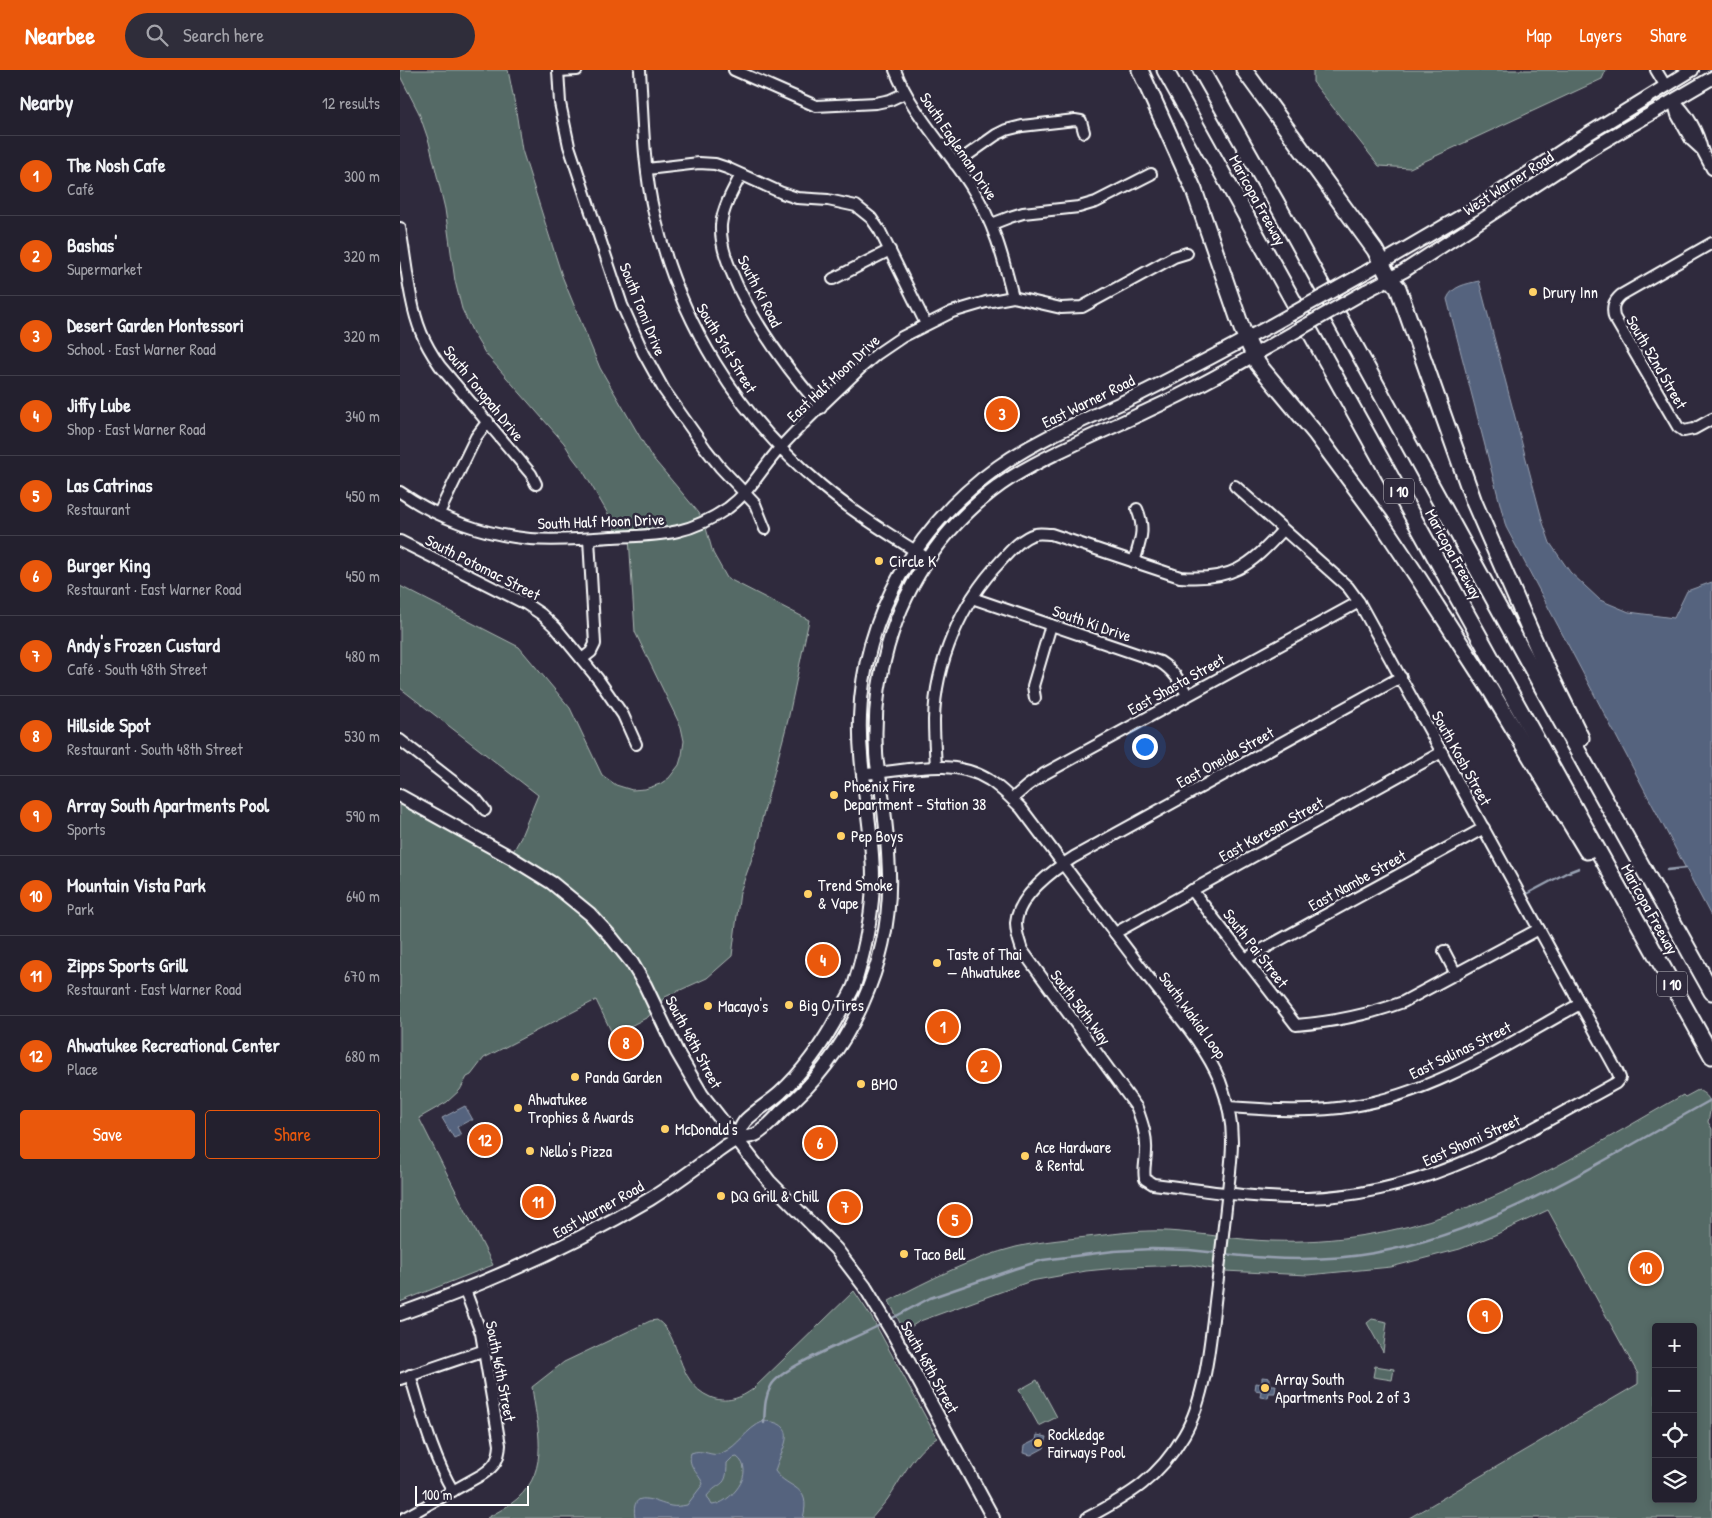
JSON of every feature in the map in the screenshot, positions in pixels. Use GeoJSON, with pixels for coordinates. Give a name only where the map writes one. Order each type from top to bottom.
{"type":"FeatureCollection","features":[{"type":"Feature","properties":{"kind":"highway"},"geometry":{"type":"LineString","coordinates":[[1140,70],[1194,190],[1246,339],[1258,364],[1316,434],[1392,538],[1491,691],[1598,871],[1631,912]]}},
{"type":"Feature","properties":{"kind":"highway","name":"Maricopa Freeway"},"geometry":{"type":"LineString","coordinates":[[1164,70],[1316,339],[1712,1056]]}},
{"type":"Feature","properties":{"kind":"highway","name":"Maricopa Freeway"},"geometry":{"type":"LineString","coordinates":[[1201,70],[1276,202],[1712,992]]}},
{"type":"Feature","properties":{"kind":"highway"},"geometry":{"type":"LineString","coordinates":[[1244,70],[1375,250],[1389,278],[1398,288],[1434,386],[1462,472],[1487,534],[1543,660],[1583,742],[1640,846],[1658,894]]}},
{"type":"Feature","properties":{"kind":"main road","name":"West Warner Road"},"geometry":{"type":"LineString","coordinates":[[1312,302],[1477,207],[1664,85],[1692,70]]}},
{"type":"Feature","properties":{"kind":"main road","name":"West Warner Road"},"geometry":{"type":"LineString","coordinates":[[1322,316],[1404,270],[1580,156],[1712,78]]}},
{"type":"Feature","properties":{"kind":"main road"},"geometry":{"type":"LineString","coordinates":[[1580,156],[1582,148],[1590,141],[1659,99],[1665,92],[1664,85]]}},
{"type":"Feature","properties":{"kind":"main road","name":"East Warner Road"},"geometry":{"type":"LineString","coordinates":[[736,1139],[744,1122],[781,1092],[813,1057],[834,1024],[854,986],[868,935],[873,881],[873,864],[860,752],[862,688],[871,643],[888,596],[915,551],[944,515],[966,492],[999,467],[1073,425],[1160,384],[1312,302]]}},
{"type":"Feature","properties":{"kind":"main road","name":"East Warner Road"},"geometry":{"type":"LineString","coordinates":[[400,1314],[466,1290],[538,1259],[620,1216],[667,1188],[736,1139],[755,1135],[792,1103],[824,1068],[846,1034],[874,976],[888,908],[888,861],[876,752],[878,692],[887,646],[902,602],[928,559],[956,524],[978,503],[1009,479],[1181,395],[1322,316]]}},
{"type":"Feature","properties":{"kind":"main road"},"geometry":{"type":"LineString","coordinates":[[1014,458],[1022,471]]}},
{"type":"Feature","properties":{"kind":"main road","name":"South 48th Street"},"geometry":{"type":"LineString","coordinates":[[400,796],[531,870],[552,884],[590,914],[632,962],[652,997],[686,1069],[702,1095],[769,1181],[836,1249],[866,1287],[993,1518]]}},
{"type":"Feature","properties":{"kind":"main road"},"geometry":{"type":"LineString","coordinates":[[873,864],[888,861]]}},
{"type":"Feature","properties":{"kind":"street"},"geometry":{"type":"LineString","coordinates":[[558,70],[577,70]]}},
{"type":"Feature","properties":{"kind":"street","name":"South Tomi Drive"},"geometry":{"type":"LineString","coordinates":[[558,70],[560,103],[570,146],[622,306],[632,329],[652,370],[681,416],[720,467],[755,504],[765,529]]}},
{"type":"Feature","properties":{"kind":"street","name":"South 51st Street"},"geometry":{"type":"LineString","coordinates":[[640,70],[646,169],[654,212],[665,254],[684,305],[723,376],[742,404],[780,448],[833,495],[928,559]]}},
{"type":"Feature","properties":{"kind":"street"},"geometry":{"type":"LineString","coordinates":[[734,70],[816,106],[876,103],[890,100],[905,93]]}},
{"type":"Feature","properties":{"kind":"street","name":"South Eagleman Drive"},"geometry":{"type":"LineString","coordinates":[[895,70],[905,93],[971,186],[992,224],[1013,297]]}},
{"type":"Feature","properties":{"kind":"street"},"geometry":{"type":"LineString","coordinates":[[1656,70],[1664,85]]}},
{"type":"Feature","properties":{"kind":"street"},"geometry":{"type":"LineString","coordinates":[[1673,100],[1682,108],[1695,130],[1702,150],[1712,169]]}},
{"type":"Feature","properties":{"kind":"street"},"geometry":{"type":"LineString","coordinates":[[955,164],[996,135],[1022,126],[1075,120],[1081,121],[1084,132]]}},
{"type":"Feature","properties":{"kind":"street"},"geometry":{"type":"LineString","coordinates":[[646,169],[699,163],[715,164],[797,198],[828,200],[856,206],[871,218],[880,231],[926,324]]}},
{"type":"Feature","properties":{"kind":"street"},"geometry":{"type":"LineString","coordinates":[[992,224],[1023,213],[1079,207],[1096,202],[1151,174]]}},
{"type":"Feature","properties":{"kind":"street","name":"South Ki Road"},"geometry":{"type":"LineString","coordinates":[[741,175],[726,205],[722,224],[722,243],[728,265],[745,301],[774,349],[790,372],[820,408]]}},
{"type":"Feature","properties":{"kind":"street","name":"South Tonopah Drive"},"geometry":{"type":"LineString","coordinates":[[400,228],[416,317],[421,333],[430,350],[440,366],[531,474],[536,484]]}},
{"type":"Feature","properties":{"kind":"street","name":"South 52nd Street"},"geometry":{"type":"LineString","coordinates":[[1712,243],[1620,295],[1613,304],[1614,317],[1678,427],[1684,431],[1694,429],[1712,419]]}},
{"type":"Feature","properties":{"kind":"street"},"geometry":{"type":"LineString","coordinates":[[833,279],[890,250]]}},
{"type":"Feature","properties":{"kind":"street","name":"East Half Moon Drive"},"geometry":{"type":"LineString","coordinates":[[780,448],[877,354],[926,324],[967,307],[1013,297],[1061,308],[1082,307],[1174,257],[1187,252]]}},
{"type":"Feature","properties":{"kind":"street"},"geometry":{"type":"LineString","coordinates":[[439,513],[476,437],[488,422]]}},
{"type":"Feature","properties":{"kind":"street","name":"South Half Moon Drive"},"geometry":{"type":"LineString","coordinates":[[400,492],[439,513],[502,535],[529,539],[559,540],[670,534],[714,517],[730,506],[745,492],[780,448]]}},
{"type":"Feature","properties":{"kind":"street","name":"South Kosh Street"},"geometry":{"type":"LineString","coordinates":[[1235,486],[1348,587],[1359,602],[1620,1078]]}},
{"type":"Feature","properties":{"kind":"street"},"geometry":{"type":"LineString","coordinates":[[1134,562],[1143,531],[1142,521],[1137,509]]}},
{"type":"Feature","properties":{"kind":"street"},"geometry":{"type":"LineString","coordinates":[[936,766],[934,719],[936,697],[948,649],[957,625],[972,598],[989,574],[1024,539],[1036,534],[1051,534],[1180,577],[1201,579],[1223,575],[1244,567],[1260,555],[1283,530]]}},
{"type":"Feature","properties":{"kind":"street"},"geometry":{"type":"LineString","coordinates":[[582,659],[591,652],[595,644],[589,539]]}},
{"type":"Feature","properties":{"kind":"street","name":"South Potomac Street"},"geometry":{"type":"LineString","coordinates":[[400,541],[526,604],[556,628],[611,695],[623,715],[636,744]]}},
{"type":"Feature","properties":{"kind":"street","name":"South Ki Drive"},"geometry":{"type":"LineString","coordinates":[[972,598],[1160,662],[1170,668],[1187,695]]}},
{"type":"Feature","properties":{"kind":"street","name":"East Shasta Street"},"geometry":{"type":"LineString","coordinates":[[1012,799],[1044,774],[1359,602]]}},
{"type":"Feature","properties":{"kind":"street"},"geometry":{"type":"LineString","coordinates":[[1035,698],[1033,686],[1051,625]]}},
{"type":"Feature","properties":{"kind":"street","name":"East Oneida Street"},"geometry":{"type":"LineString","coordinates":[[1064,864],[1401,677]]}},
{"type":"Feature","properties":{"kind":"street"},"geometry":{"type":"LineString","coordinates":[[400,740],[477,800],[485,810]]}},
{"type":"Feature","properties":{"kind":"street","name":"East Keresan Street"},"geometry":{"type":"LineString","coordinates":[[1115,933],[1442,752]]}},
{"type":"Feature","properties":{"kind":"street","name":"South Wakial Loop"},"geometry":{"type":"LineString","coordinates":[[862,774],[936,766],[975,774],[1003,790],[1021,808],[1064,864],[1207,1056],[1219,1080],[1228,1107],[1232,1139],[1228,1193],[1204,1376],[1193,1415],[1177,1446],[1151,1477],[1124,1498],[1087,1518]]}},
{"type":"Feature","properties":{"kind":"street","name":"East Nambe Street"},"geometry":{"type":"LineString","coordinates":[[1246,959],[1484,828]]}},
{"type":"Feature","properties":{"kind":"street","name":"South 50th Way"},"geometry":{"type":"LineString","coordinates":[[1064,864],[1032,891],[1023,902],[1016,923],[1017,936],[1029,963],[1137,1108],[1146,1138],[1143,1171],[1145,1179]]}},
{"type":"Feature","properties":{"kind":"street","name":"South Pai Street"},"geometry":{"type":"LineString","coordinates":[[1192,890],[1296,1025],[1331,1022],[1382,1010],[1456,974]]}},
{"type":"Feature","properties":{"kind":"street"},"geometry":{"type":"LineString","coordinates":[[1444,950],[1456,974],[1539,929]]}},
{"type":"Feature","properties":{"kind":"street","name":"East Salinas Street"},"geometry":{"type":"LineString","coordinates":[[1228,1107],[1274,1111],[1324,1109],[1354,1106],[1405,1093],[1448,1076],[1580,1004]]}},
{"type":"Feature","properties":{"kind":"street","name":"East Shomi Street"},"geometry":{"type":"LineString","coordinates":[[1145,1179],[1153,1184],[1271,1197],[1326,1197],[1411,1182],[1458,1165],[1500,1146],[1616,1083],[1620,1078]]}},
{"type":"Feature","properties":{"kind":"street","name":"South 46th Street"},"geometry":{"type":"LineString","coordinates":[[453,1491],[491,1469],[498,1459],[500,1445],[485,1350],[466,1290]]}},
{"type":"Feature","properties":{"kind":"street"},"geometry":{"type":"LineString","coordinates":[[404,1518],[453,1491],[442,1471],[405,1377],[485,1350]]}},
{"type":"Feature","properties":{"kind":"green space"},"geometry":{"type":"Polygon","coordinates":[[[400,70],[508,70],[522,150],[562,276],[600,368],[651,456],[699,513],[706,528],[713,553],[727,578],[809,620],[788,720],[762,819],[760,836],[740,892],[732,956],[707,978],[665,997],[648,1017],[613,1035],[596,1000],[484,1058],[471,1075],[467,1077],[460,1090],[447,1102],[419,1118],[493,1265],[400,1302],[400,796],[510,857],[519,841],[538,795],[400,688],[400,586],[519,647],[570,708],[602,775],[616,785],[632,790],[645,789],[660,784],[669,778],[679,765],[684,741],[681,727],[635,632],[629,537],[617,537],[614,524],[564,443],[485,353],[462,309],[455,281],[445,209],[429,142],[419,113],[400,76],[400,70]]]}},
{"type":"Feature","properties":{"kind":"green space"},"geometry":{"type":"Polygon","coordinates":[[[1313,70],[1606,70],[1602,79],[1410,168],[1379,166],[1313,82],[1313,70]]]}},
{"type":"Feature","properties":{"kind":"green space"},"geometry":{"type":"Polygon","coordinates":[[[1698,1090],[1706,1095],[1710,1102],[1708,1122],[1712,1129],[1712,1518],[1409,1518],[1638,1384],[1638,1374],[1548,1210],[1460,1249],[1391,1267],[1308,1275],[1224,1271],[1191,1265],[1127,1267],[1086,1271],[1031,1281],[920,1321],[904,1331],[889,1301],[967,1263],[1016,1247],[1046,1242],[1140,1231],[1180,1232],[1259,1240],[1307,1241],[1353,1237],[1408,1226],[1449,1214],[1530,1180],[1607,1139],[1683,1095],[1685,1097],[1698,1090]]]}},
{"type":"Feature","properties":{"kind":"green space"},"geometry":{"type":"Polygon","coordinates":[[[854,1291],[872,1318],[937,1438],[921,1450],[887,1500],[872,1518],[487,1518],[517,1499],[528,1487],[538,1461],[539,1446],[532,1387],[564,1362],[650,1321],[657,1320],[665,1327],[671,1337],[690,1381],[710,1397],[722,1400],[733,1399],[753,1389],[854,1291]]]}},
{"type":"Feature","properties":{"kind":"green space"},"geometry":{"type":"Polygon","coordinates":[[[1372,1319],[1387,1322],[1383,1352],[1367,1323],[1372,1319]]]}},
{"type":"Feature","properties":{"kind":"green space"},"geometry":{"type":"Polygon","coordinates":[[[1375,1366],[1394,1369],[1392,1380],[1373,1377],[1375,1366]]]}},
{"type":"Feature","properties":{"kind":"green space"},"geometry":{"type":"Polygon","coordinates":[[[1037,1380],[1057,1417],[1039,1426],[1019,1390],[1037,1380]]]}},
{"type":"Feature","properties":{"kind":"water"},"geometry":{"type":"Polygon","coordinates":[[[1479,281],[1543,523],[1550,543],[1570,572],[1600,600],[1629,612],[1674,618],[1687,591],[1712,582],[1712,918],[1506,527],[1447,299],[1456,288],[1479,281]]]}},
{"type":"Feature","properties":{"kind":"water"},"geometry":{"type":"Polygon","coordinates":[[[465,1106],[473,1120],[457,1127],[461,1135],[454,1138],[442,1118],[465,1106]]]}},
{"type":"Feature","properties":{"kind":"water","name":"Array South Apartments Pool 2 of 3"},"geometry":{"type":"Polygon","coordinates":[[[1262,1377],[1270,1378],[1270,1385],[1276,1385],[1275,1393],[1269,1393],[1268,1398],[1260,1397],[1261,1391],[1255,1390],[1256,1383],[1262,1384],[1262,1377]]]}},
{"type":"Feature","properties":{"kind":"water"},"geometry":{"type":"Polygon","coordinates":[[[764,1421],[776,1423],[783,1427],[786,1432],[784,1447],[775,1471],[802,1493],[805,1507],[803,1518],[635,1518],[634,1508],[636,1502],[640,1499],[673,1506],[687,1505],[703,1484],[692,1466],[691,1453],[722,1453],[733,1446],[757,1424],[764,1421]],[[737,1457],[732,1458],[727,1463],[724,1481],[707,1496],[712,1505],[726,1499],[739,1486],[743,1479],[742,1463],[737,1457]]]}},
{"type":"Feature","properties":{"kind":"water","name":"Rockledge Fairways Pool"},"geometry":{"type":"Polygon","coordinates":[[[1037,1435],[1047,1437],[1044,1448],[1031,1455],[1023,1453],[1024,1446],[1036,1440],[1037,1435]]]}},
{"type":"Feature","properties":{"kind":"waterway"},"geometry":{"type":"LineString","coordinates":[[1523,896],[1579,868]]}},
{"type":"Feature","properties":{"kind":"waterway"},"geometry":{"type":"LineString","coordinates":[[1667,870],[1686,868]]}},
{"type":"Feature","properties":{"kind":"waterway"},"geometry":{"type":"LineString","coordinates":[[1223,1254],[1280,1259],[1336,1258],[1374,1253],[1419,1243],[1464,1228],[1548,1190],[1590,1169],[1711,1100]]}},
{"type":"Feature","properties":{"kind":"waterway"},"geometry":{"type":"LineString","coordinates":[[889,1320],[930,1298],[1043,1260],[1114,1251],[1152,1249],[1218,1253]]}},
{"type":"Feature","properties":{"kind":"waterway"},"geometry":{"type":"LineString","coordinates":[[764,1423],[767,1395],[771,1386],[778,1378],[804,1361],[882,1324]]}},
{"type":"Feature","properties":{"kind":"place","name":"Drury Inn"},"geometry":{"type":"Point","coordinates":[1533,292]}},
{"type":"Feature","properties":{"kind":"place","name":"Desert Garden Montessori"},"geometry":{"type":"Point","coordinates":[1002,414]}},
{"type":"Feature","properties":{"kind":"place","name":"Circle K"},"geometry":{"type":"Point","coordinates":[879,561]}},
{"type":"Feature","properties":{"kind":"place","name":"Phoenix Fire Department - Station 38"},"geometry":{"type":"Point","coordinates":[834,795]}},
{"type":"Feature","properties":{"kind":"place","name":"Pep Boys"},"geometry":{"type":"Point","coordinates":[841,836]}},
{"type":"Feature","properties":{"kind":"place","name":"Trend Smoke & Vape"},"geometry":{"type":"Point","coordinates":[808,894]}},
{"type":"Feature","properties":{"kind":"place","name":"Jiffy Lube"},"geometry":{"type":"Point","coordinates":[823,960]}},
{"type":"Feature","properties":{"kind":"place","name":"Taste of Thai — Ahwatukee"},"geometry":{"type":"Point","coordinates":[937,963]}},
{"type":"Feature","properties":{"kind":"place","name":"Big O Tires"},"geometry":{"type":"Point","coordinates":[789,1005]}},
{"type":"Feature","properties":{"kind":"place","name":"Macayo's"},"geometry":{"type":"Point","coordinates":[708,1006]}},
{"type":"Feature","properties":{"kind":"place","name":"The Nosh Cafe"},"geometry":{"type":"Point","coordinates":[943,1027]}},
{"type":"Feature","properties":{"kind":"place","name":"Hillside Spot"},"geometry":{"type":"Point","coordinates":[626,1043]}},
{"type":"Feature","properties":{"kind":"place","name":"Bashas'"},"geometry":{"type":"Point","coordinates":[984,1066]}},
{"type":"Feature","properties":{"kind":"place","name":"Panda Garden"},"geometry":{"type":"Point","coordinates":[575,1077]}},
{"type":"Feature","properties":{"kind":"place","name":"BMO"},"geometry":{"type":"Point","coordinates":[861,1084]}},
{"type":"Feature","properties":{"kind":"place","name":"Ahwatukee Trophies & Awards"},"geometry":{"type":"Point","coordinates":[518,1108]}},
{"type":"Feature","properties":{"kind":"place","name":"McDonald's"},"geometry":{"type":"Point","coordinates":[665,1129]}},
{"type":"Feature","properties":{"kind":"place","name":"Ahwatukee Recreational Center"},"geometry":{"type":"Point","coordinates":[485,1140]}},
{"type":"Feature","properties":{"kind":"place","name":"Burger King"},"geometry":{"type":"Point","coordinates":[820,1143]}},
{"type":"Feature","properties":{"kind":"place","name":"Nello's Pizza"},"geometry":{"type":"Point","coordinates":[530,1151]}},
{"type":"Feature","properties":{"kind":"place","name":"Ace Hardware & Rental"},"geometry":{"type":"Point","coordinates":[1025,1156]}},
{"type":"Feature","properties":{"kind":"place","name":"DQ Grill & Chill"},"geometry":{"type":"Point","coordinates":[721,1196]}},
{"type":"Feature","properties":{"kind":"place","name":"Zipps Sports Grill"},"geometry":{"type":"Point","coordinates":[538,1202]}},
{"type":"Feature","properties":{"kind":"place","name":"Andy's Frozen Custard"},"geometry":{"type":"Point","coordinates":[845,1207]}},
{"type":"Feature","properties":{"kind":"place","name":"Las Catrinas"},"geometry":{"type":"Point","coordinates":[955,1220]}},
{"type":"Feature","properties":{"kind":"place","name":"Taco Bell"},"geometry":{"type":"Point","coordinates":[904,1254]}},
{"type":"Feature","properties":{"kind":"place","name":"Mountain Vista Park"},"geometry":{"type":"Point","coordinates":[1646,1268]}},
{"type":"Feature","properties":{"kind":"place","name":"Array South Apartments Pool"},"geometry":{"type":"Point","coordinates":[1485,1316]}},
{"type":"Feature","properties":{"kind":"place","name":"Array South Apartments Pool 2 of 3"},"geometry":{"type":"Point","coordinates":[1265,1388]}},
{"type":"Feature","properties":{"kind":"place","name":"Rockledge Fairways Pool"},"geometry":{"type":"Point","coordinates":[1038,1443]}}]}
